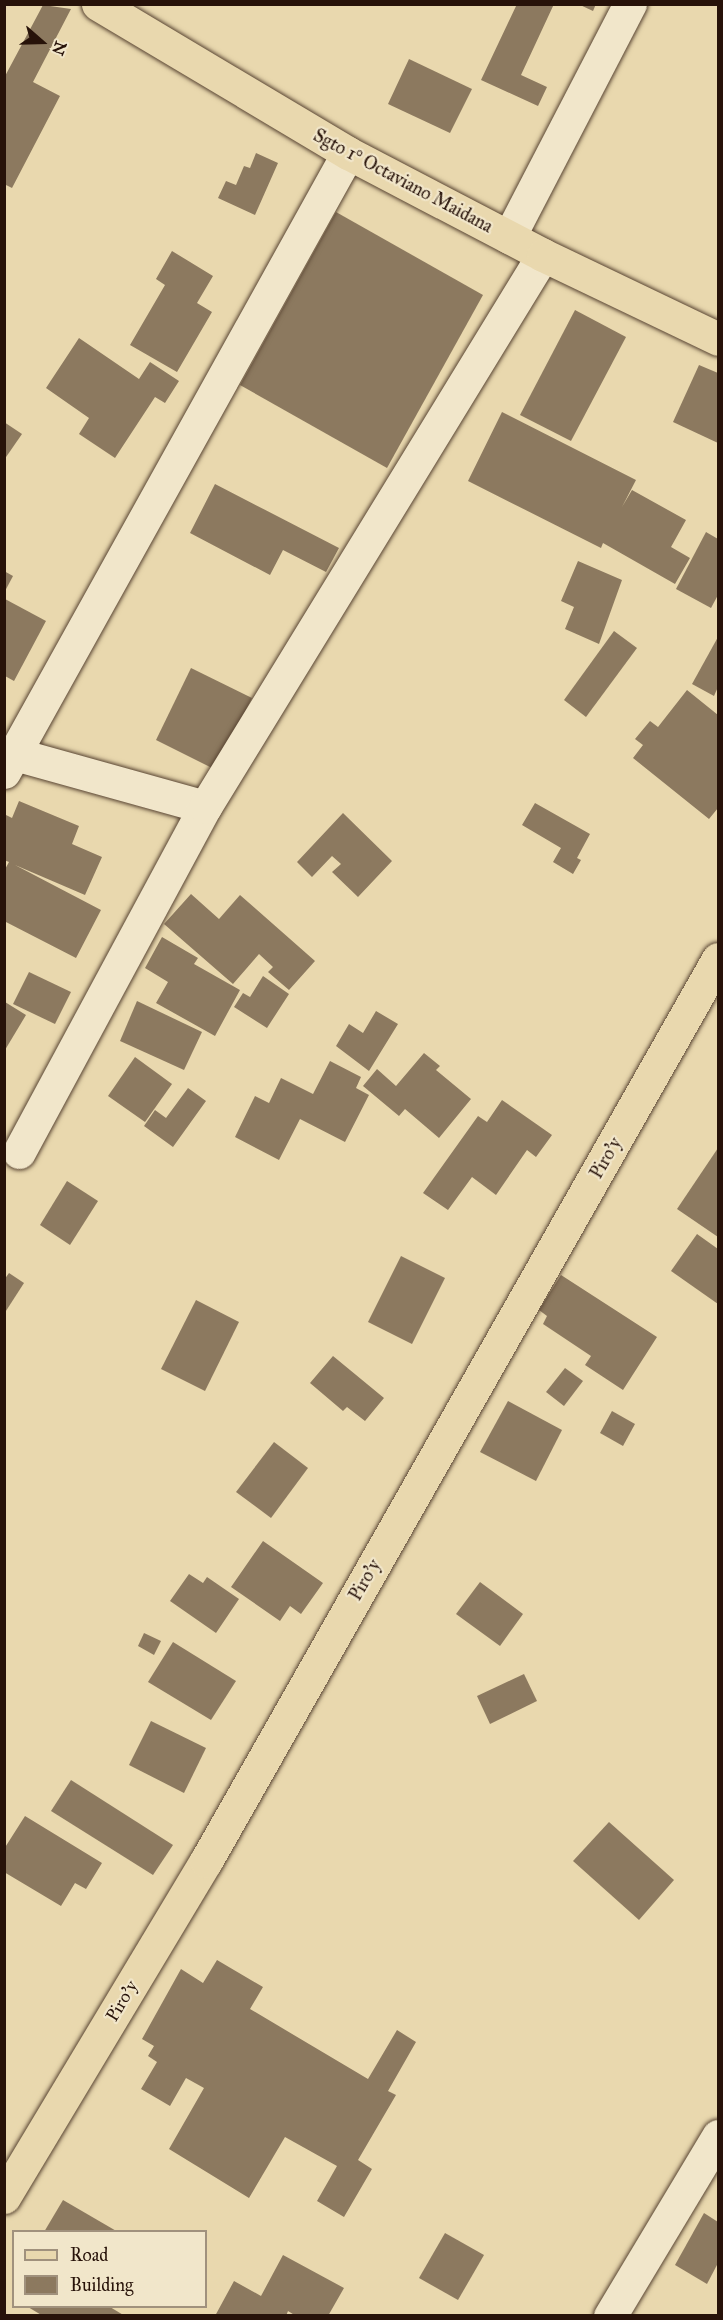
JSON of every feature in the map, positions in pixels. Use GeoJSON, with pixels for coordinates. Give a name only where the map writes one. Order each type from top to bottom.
{"type":"FeatureCollection","features":[{"type":"Feature","properties":{"kind":"main road","name":"Sgto 1° Octaviano Maidana"},"geometry":{"type":"LineString","coordinates":[[98,4],[348,153],[543,255],[718,339]]}},
{"type":"Feature","properties":{"kind":"main road","name":"Piro'y"},"geometry":{"type":"LineString","coordinates":[[4,2197],[206,1861],[718,959]]}},
{"type":"Feature","properties":{"kind":"street"},"geometry":{"type":"LineString","coordinates":[[509,237],[630,4]]}},
{"type":"Feature","properties":{"kind":"street"},"geometry":{"type":"LineString","coordinates":[[205,807],[10,763],[348,153]]}},
{"type":"Feature","properties":{"kind":"street"},"geometry":{"type":"LineString","coordinates":[[19,1152],[205,807],[543,255]]}},
{"type":"Feature","properties":{"kind":"street"},"geometry":{"type":"LineString","coordinates":[[610,2316],[718,2136]]}},
{"type":"Feature","properties":{"kind":"building"},"geometry":{"type":"Polygon","coordinates":[[[517,4],[554,4],[521,75],[547,87],[538,106],[481,80],[517,4]]]}},
{"type":"Feature","properties":{"kind":"building"},"geometry":{"type":"Polygon","coordinates":[[[578,4],[596,4],[593,11],[578,4]]]}},
{"type":"Feature","properties":{"kind":"building"},"geometry":{"type":"Polygon","coordinates":[[[43,5],[71,9],[33,82],[60,96],[12,188],[4,184],[4,78],[43,5]]]}},
{"type":"Feature","properties":{"kind":"building"},"geometry":{"type":"Polygon","coordinates":[[[409,59],[472,89],[450,133],[388,104],[409,59]]]}},
{"type":"Feature","properties":{"kind":"building"},"geometry":{"type":"Polygon","coordinates":[[[256,153],[278,163],[255,215],[218,198],[226,181],[236,185],[244,166],[250,168],[256,153]]]}},
{"type":"Feature","properties":{"kind":"building"},"geometry":{"type":"Polygon","coordinates":[[[336,212],[483,295],[387,468],[240,385],[336,212]]]}},
{"type":"Feature","properties":{"kind":"building"},"geometry":{"type":"Polygon","coordinates":[[[172,251],[213,276],[197,303],[212,312],[177,372],[130,345],[165,285],[156,279],[172,251]]]}},
{"type":"Feature","properties":{"kind":"building"},"geometry":{"type":"Polygon","coordinates":[[[575,310],[626,337],[571,441],[520,415],[575,310]]]}},
{"type":"Feature","properties":{"kind":"building"},"geometry":{"type":"Polygon","coordinates":[[[79,338],[139,379],[150,362],[179,381],[165,403],[155,397],[115,458],[79,434],[89,418],[46,388],[79,338]]]}},
{"type":"Feature","properties":{"kind":"building"},"geometry":{"type":"Polygon","coordinates":[[[699,365],[718,373],[718,443],[673,422],[699,365]]]}},
{"type":"Feature","properties":{"kind":"building"},"geometry":{"type":"Polygon","coordinates":[[[502,412],[636,480],[622,507],[632,490],[686,520],[671,547],[690,558],[675,584],[603,543],[601,548],[468,481],[502,412]]]}},
{"type":"Feature","properties":{"kind":"building"},"geometry":{"type":"Polygon","coordinates":[[[4,422],[22,434],[4,460],[4,422]]]}},
{"type":"Feature","properties":{"kind":"building"},"geometry":{"type":"Polygon","coordinates":[[[215,484],[339,548],[326,572],[283,550],[270,575],[190,533],[215,484]]]}},
{"type":"Feature","properties":{"kind":"building"},"geometry":{"type":"Polygon","coordinates":[[[706,532],[718,539],[718,595],[711,608],[676,589],[706,532]]]}},
{"type":"Feature","properties":{"kind":"building"},"geometry":{"type":"Polygon","coordinates":[[[578,561],[622,580],[599,644],[565,629],[574,607],[561,601],[578,561]]]}},
{"type":"Feature","properties":{"kind":"building"},"geometry":{"type":"Polygon","coordinates":[[[4,571],[13,576],[4,593],[4,571]]]}},
{"type":"Feature","properties":{"kind":"building"},"geometry":{"type":"Polygon","coordinates":[[[5,599],[46,621],[14,681],[5,676],[5,599]]]}},
{"type":"Feature","properties":{"kind":"building"},"geometry":{"type":"Polygon","coordinates":[[[614,631],[637,648],[586,717],[564,700],[614,631]]]}},
{"type":"Feature","properties":{"kind":"building"},"geometry":{"type":"Polygon","coordinates":[[[718,637],[718,687],[714,696],[692,684],[718,637]]]}},
{"type":"Feature","properties":{"kind":"building"},"geometry":{"type":"Polygon","coordinates":[[[191,668],[252,698],[216,770],[156,740],[191,668]]]}},
{"type":"Feature","properties":{"kind":"building"},"geometry":{"type":"Polygon","coordinates":[[[687,690],[718,715],[718,808],[709,819],[633,758],[643,745],[635,739],[650,721],[658,727],[687,690]]]}},
{"type":"Feature","properties":{"kind":"building"},"geometry":{"type":"Polygon","coordinates":[[[19,801],[79,826],[72,844],[102,857],[85,895],[15,865],[101,910],[76,958],[4,921],[4,871],[9,862],[4,860],[4,814],[12,818],[19,801]]]}},
{"type":"Feature","properties":{"kind":"building"},"geometry":{"type":"Polygon","coordinates":[[[535,803],[590,834],[577,858],[581,860],[573,874],[553,862],[561,848],[522,825],[535,803]]]}},
{"type":"Feature","properties":{"kind":"building"},"geometry":{"type":"Polygon","coordinates":[[[343,813],[392,861],[358,897],[332,872],[341,864],[332,856],[312,877],[297,862],[343,813]]]}},
{"type":"Feature","properties":{"kind":"building"},"geometry":{"type":"Polygon","coordinates":[[[191,894],[219,919],[240,895],[315,961],[289,990],[268,972],[273,967],[259,954],[233,984],[164,924],[191,894]]]}},
{"type":"Feature","properties":{"kind":"building"},"geometry":{"type":"Polygon","coordinates":[[[162,937],[198,958],[194,964],[240,990],[215,1036],[156,1003],[168,982],[145,968],[162,937]]]}},
{"type":"Feature","properties":{"kind":"building"},"geometry":{"type":"Polygon","coordinates":[[[29,972],[71,992],[55,1024],[13,1004],[29,972]]]}},
{"type":"Feature","properties":{"kind":"building"},"geometry":{"type":"Polygon","coordinates":[[[263,976],[289,994],[267,1028],[234,1007],[243,993],[250,997],[263,976]]]}},
{"type":"Feature","properties":{"kind":"building"},"geometry":{"type":"Polygon","coordinates":[[[137,1001],[202,1032],[184,1070],[120,1041],[137,1001]]]}},
{"type":"Feature","properties":{"kind":"building"},"geometry":{"type":"Polygon","coordinates":[[[5,1002],[26,1015],[5,1050],[5,1002]]]}},
{"type":"Feature","properties":{"kind":"building"},"geometry":{"type":"Polygon","coordinates":[[[376,1011],[398,1024],[369,1071],[336,1046],[349,1024],[363,1033],[376,1011]]]}},
{"type":"Feature","properties":{"kind":"building"},"geometry":{"type":"Polygon","coordinates":[[[424,1053],[440,1066],[436,1070],[471,1099],[439,1138],[405,1109],[399,1116],[363,1086],[377,1069],[396,1086],[424,1053]]]}},
{"type":"Feature","properties":{"kind":"building"},"geometry":{"type":"Polygon","coordinates":[[[135,1057],[172,1084],[145,1122],[108,1096],[135,1057]]]}},
{"type":"Feature","properties":{"kind":"building"},"geometry":{"type":"Polygon","coordinates":[[[330,1061],[361,1077],[356,1088],[369,1095],[345,1142],[300,1119],[279,1160],[235,1137],[255,1096],[269,1103],[281,1078],[313,1094],[330,1061]]]}},
{"type":"Feature","properties":{"kind":"building"},"geometry":{"type":"Polygon","coordinates":[[[188,1088],[206,1101],[173,1147],[144,1126],[155,1110],[166,1118],[188,1088]]]}},
{"type":"Feature","properties":{"kind":"building"},"geometry":{"type":"Polygon","coordinates":[[[502,1100],[552,1135],[536,1157],[527,1150],[496,1195],[472,1177],[448,1210],[423,1193],[478,1116],[487,1122],[502,1100]]]}},
{"type":"Feature","properties":{"kind":"building"},"geometry":{"type":"Polygon","coordinates":[[[718,1148],[718,1237],[677,1209],[718,1148]]]}},
{"type":"Feature","properties":{"kind":"building"},"geometry":{"type":"Polygon","coordinates":[[[67,1181],[98,1201],[70,1245],[40,1225],[67,1181]]]}},
{"type":"Feature","properties":{"kind":"building"},"geometry":{"type":"Polygon","coordinates":[[[697,1234],[718,1249],[718,1304],[671,1271],[697,1234]]]}},
{"type":"Feature","properties":{"kind":"building"},"geometry":{"type":"Polygon","coordinates":[[[401,1256],[445,1278],[412,1344],[368,1322],[401,1256]]]}},
{"type":"Feature","properties":{"kind":"building"},"geometry":{"type":"Polygon","coordinates":[[[9,1273],[24,1283],[4,1314],[4,1280],[9,1273]]]}},
{"type":"Feature","properties":{"kind":"building"},"geometry":{"type":"Polygon","coordinates":[[[561,1275],[657,1337],[623,1390],[585,1365],[591,1356],[543,1324],[547,1316],[539,1310],[561,1275]]]}},
{"type":"Feature","properties":{"kind":"building"},"geometry":{"type":"Polygon","coordinates":[[[196,1300],[239,1322],[205,1391],[161,1369],[196,1300]]]}},
{"type":"Feature","properties":{"kind":"building"},"geometry":{"type":"Polygon","coordinates":[[[333,1356],[384,1398],[365,1421],[347,1407],[343,1411],[310,1383],[333,1356]]]}},
{"type":"Feature","properties":{"kind":"building"},"geometry":{"type":"Polygon","coordinates":[[[565,1368],[583,1381],[564,1406],[546,1392],[565,1368]]]}},
{"type":"Feature","properties":{"kind":"building"},"geometry":{"type":"Polygon","coordinates":[[[508,1401],[562,1430],[536,1481],[480,1452],[508,1401]]]}},
{"type":"Feature","properties":{"kind":"building"},"geometry":{"type":"Polygon","coordinates":[[[612,1411],[635,1424],[623,1446],[600,1433],[612,1411]]]}},
{"type":"Feature","properties":{"kind":"building"},"geometry":{"type":"Polygon","coordinates":[[[274,1442],[308,1468],[271,1518],[236,1492],[274,1442]]]}},
{"type":"Feature","properties":{"kind":"building"},"geometry":{"type":"Polygon","coordinates":[[[263,1541],[323,1583],[301,1614],[290,1606],[280,1621],[231,1587],[263,1541]]]}},
{"type":"Feature","properties":{"kind":"building"},"geometry":{"type":"Polygon","coordinates":[[[189,1574],[203,1583],[207,1577],[239,1599],[216,1633],[170,1601],[189,1574]]]}},
{"type":"Feature","properties":{"kind":"building"},"geometry":{"type":"Polygon","coordinates":[[[480,1582],[523,1614],[500,1646],[456,1614],[480,1582]]]}},
{"type":"Feature","properties":{"kind":"building"},"geometry":{"type":"Polygon","coordinates":[[[144,1633],[161,1641],[154,1655],[138,1646],[144,1633]]]}},
{"type":"Feature","properties":{"kind":"building"},"geometry":{"type":"Polygon","coordinates":[[[173,1642],[236,1681],[211,1720],[148,1682],[173,1642]]]}},
{"type":"Feature","properties":{"kind":"building"},"geometry":{"type":"Polygon","coordinates":[[[524,1674],[537,1701],[490,1724],[477,1696],[524,1674]]]}},
{"type":"Feature","properties":{"kind":"building"},"geometry":{"type":"Polygon","coordinates":[[[151,1721],[206,1748],[184,1793],[129,1765],[151,1721]]]}},
{"type":"Feature","properties":{"kind":"building"},"geometry":{"type":"Polygon","coordinates":[[[71,1780],[173,1845],[153,1875],[51,1811],[71,1780]]]}},
{"type":"Feature","properties":{"kind":"building"},"geometry":{"type":"Polygon","coordinates":[[[25,1816],[102,1863],[86,1889],[75,1883],[61,1906],[4,1872],[4,1849],[25,1816]]]}},
{"type":"Feature","properties":{"kind":"building"},"geometry":{"type":"Polygon","coordinates":[[[609,1822],[674,1880],[639,1920],[573,1861],[609,1822]]]}},
{"type":"Feature","properties":{"kind":"building"},"geometry":{"type":"Polygon","coordinates":[[[217,1960],[263,1987],[250,2009],[368,2079],[397,2030],[416,2042],[388,2091],[396,2095],[358,2160],[372,2169],[344,2217],[317,2201],[337,2166],[285,2137],[249,2198],[169,2149],[204,2088],[186,2078],[170,2106],[141,2089],[157,2062],[148,2056],[154,2046],[142,2039],[181,1969],[203,1983],[217,1960]]]}},
{"type":"Feature","properties":{"kind":"building"},"geometry":{"type":"Polygon","coordinates":[[[63,2200],[115,2230],[45,2230],[63,2200]]]}},
{"type":"Feature","properties":{"kind":"building"},"geometry":{"type":"Polygon","coordinates":[[[704,2213],[718,2222],[718,2263],[707,2284],[675,2265],[704,2213]]]}},
{"type":"Feature","properties":{"kind":"building"},"geometry":{"type":"Polygon","coordinates":[[[445,2233],[484,2255],[458,2300],[419,2278],[445,2233]]]}},
{"type":"Feature","properties":{"kind":"building"},"geometry":{"type":"Polygon","coordinates":[[[283,2255],[344,2288],[328,2316],[296,2316],[288,2311],[286,2316],[215,2316],[234,2281],[261,2296],[283,2255]]]}},
{"type":"Feature","properties":{"kind":"building"},"geometry":{"type":"Polygon","coordinates":[[[30,2308],[112,2308],[125,2316],[43,2316],[30,2308]]]}}]}
